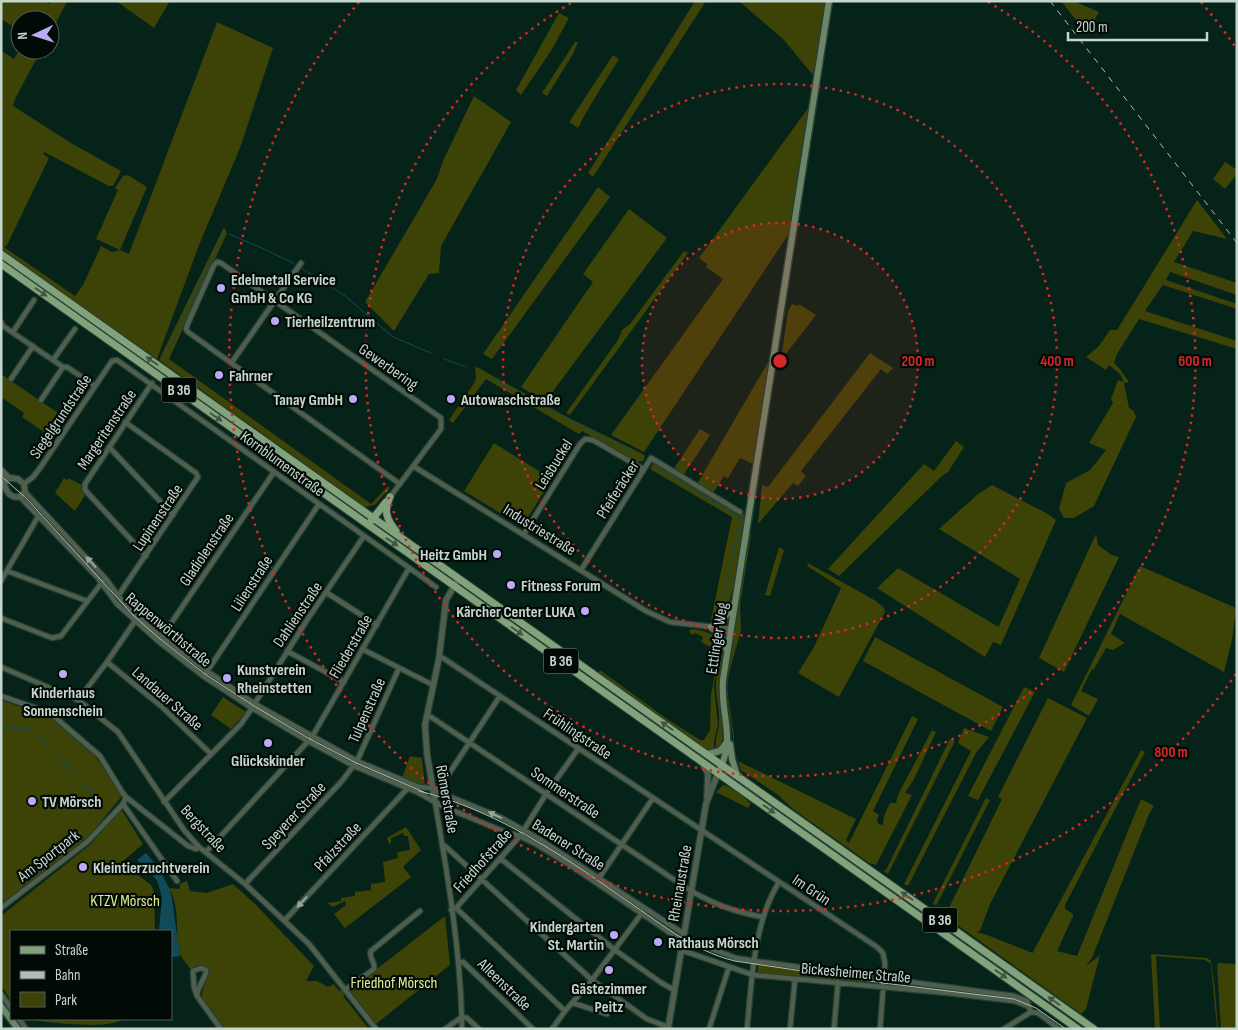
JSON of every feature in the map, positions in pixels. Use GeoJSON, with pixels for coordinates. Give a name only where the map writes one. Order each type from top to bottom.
{"type":"FeatureCollection","features":[{"type":"Feature","properties":{"kind":"main road","name":"Ettlinger Weg"},"geometry":{"type":"LineString","coordinates":[[718,773],[727,749],[728,733],[722,693],[728,629],[736,600],[829,1]]}},
{"type":"Feature","properties":{"kind":"main road","name":"B 36"},"geometry":{"type":"LineString","coordinates":[[1,254],[1094,1029]]}},
{"type":"Feature","properties":{"kind":"main road","name":"B 36"},"geometry":{"type":"LineString","coordinates":[[1,264],[1078,1029]]}},
{"type":"Feature","properties":{"kind":"main road"},"geometry":{"type":"LineString","coordinates":[[363,510],[372,509],[390,497]]}},
{"type":"Feature","properties":{"kind":"main road"},"geometry":{"type":"LineString","coordinates":[[368,525],[390,497]]}},
{"type":"Feature","properties":{"kind":"main road"},"geometry":{"type":"LineString","coordinates":[[390,497],[386,506],[386,516],[400,537]]}},
{"type":"Feature","properties":{"kind":"main road"},"geometry":{"type":"LineString","coordinates":[[710,627],[724,620],[736,600]]}},
{"type":"Feature","properties":{"kind":"main road"},"geometry":{"type":"LineString","coordinates":[[710,627],[721,636],[727,651]]}},
{"type":"Feature","properties":{"kind":"main road"},"geometry":{"type":"LineString","coordinates":[[707,754],[724,748],[728,733]]}},
{"type":"Feature","properties":{"kind":"main road"},"geometry":{"type":"LineString","coordinates":[[728,733],[736,775]]}},
{"type":"Feature","properties":{"kind":"main road"},"geometry":{"type":"LineString","coordinates":[[1,1006],[10,1018]]}},
{"type":"Feature","properties":{"kind":"street","name":"Gewerbering"},"geometry":{"type":"LineString","coordinates":[[400,484],[188,332],[186,329],[217,262],[441,418],[441,429],[413,466]]}},
{"type":"Feature","properties":{"kind":"street"},"geometry":{"type":"LineString","coordinates":[[232,362],[301,263]]}},
{"type":"Feature","properties":{"kind":"street"},"geometry":{"type":"LineString","coordinates":[[13,332],[34,300]]}},
{"type":"Feature","properties":{"kind":"street"},"geometry":{"type":"LineString","coordinates":[[2,325],[63,367],[67,367],[95,386]]}},
{"type":"Feature","properties":{"kind":"street"},"geometry":{"type":"LineString","coordinates":[[53,360],[75,329]]}},
{"type":"Feature","properties":{"kind":"street"},"geometry":{"type":"LineString","coordinates":[[11,379],[33,346]]}},
{"type":"Feature","properties":{"kind":"street","name":"Kornblumenstraße"},"geometry":{"type":"LineString","coordinates":[[115,360],[152,383],[436,587]]}},
{"type":"Feature","properties":{"kind":"street","name":"Siegelgrundstraße"},"geometry":{"type":"LineString","coordinates":[[24,484],[40,468],[112,361],[115,360]]}},
{"type":"Feature","properties":{"kind":"street"},"geometry":{"type":"LineString","coordinates":[[41,400],[63,367]]}},
{"type":"Feature","properties":{"kind":"street","name":"Margeritenstraße"},"geometry":{"type":"LineString","coordinates":[[146,556],[86,490],[86,480],[152,383]]}},
{"type":"Feature","properties":{"kind":"street","name":"Lupinenstraße"},"geometry":{"type":"LineString","coordinates":[[118,596],[197,480],[198,474],[126,422]]}},
{"type":"Feature","properties":{"kind":"street","name":"Leisbuckel"},"geometry":{"type":"LineString","coordinates":[[524,534],[584,439],[593,440],[643,469]]}},
{"type":"Feature","properties":{"kind":"street"},"geometry":{"type":"LineString","coordinates":[[109,447],[174,515]]}},
{"type":"Feature","properties":{"kind":"street","name":"Pfeiferäcker"},"geometry":{"type":"LineString","coordinates":[[581,570],[651,458],[740,512]]}},
{"type":"Feature","properties":{"kind":"street"},"geometry":{"type":"LineString","coordinates":[[390,497],[413,466]]}},
{"type":"Feature","properties":{"kind":"street","name":"Industriestraße"},"geometry":{"type":"LineString","coordinates":[[413,466],[646,611],[670,622],[728,629]]}},
{"type":"Feature","properties":{"kind":"street"},"geometry":{"type":"LineString","coordinates":[[1,470],[9,478],[18,479],[24,484],[24,492],[20,497],[11,496],[3,486],[9,478]]}},
{"type":"Feature","properties":{"kind":"street","name":"Gladiolenstraße"},"geometry":{"type":"LineString","coordinates":[[160,639],[274,472]]}},
{"type":"Feature","properties":{"kind":"street","name":"Rappenwörthstraße"},"geometry":{"type":"LineString","coordinates":[[24,492],[106,579],[136,616],[160,639]]}},
{"type":"Feature","properties":{"kind":"street","name":"Rappenwörthstraße"},"geometry":{"type":"LineString","coordinates":[[20,497],[101,583],[117,604],[135,621],[205,674],[310,739],[356,764],[435,802]]}},
{"type":"Feature","properties":{"kind":"street","name":"Lilienstraße"},"geometry":{"type":"LineString","coordinates":[[205,674],[319,504]]}},
{"type":"Feature","properties":{"kind":"street"},"geometry":{"type":"LineString","coordinates":[[1,581],[38,515]]}},
{"type":"Feature","properties":{"kind":"street","name":"Dahlienstraße"},"geometry":{"type":"LineString","coordinates":[[164,802],[241,724],[364,536]]}},
{"type":"Feature","properties":{"kind":"street","name":"Fliederstraße"},"geometry":{"type":"LineString","coordinates":[[206,852],[310,739],[409,568]]}},
{"type":"Feature","properties":{"kind":"street"},"geometry":{"type":"LineString","coordinates":[[8,571],[87,601]]}},
{"type":"Feature","properties":{"kind":"street"},"geometry":{"type":"LineString","coordinates":[[1,618],[52,638],[57,638],[61,636],[106,579]]}},
{"type":"Feature","properties":{"kind":"street","name":"Römerstraße"},"geometry":{"type":"LineString","coordinates":[[458,579],[446,600],[439,658],[426,716],[425,738],[453,909],[462,1029]]}},
{"type":"Feature","properties":{"kind":"street"},"geometry":{"type":"LineString","coordinates":[[327,593],[377,624]]}},
{"type":"Feature","properties":{"kind":"street"},"geometry":{"type":"LineString","coordinates":[[78,700],[135,621]]}},
{"type":"Feature","properties":{"kind":"street"},"geometry":{"type":"LineString","coordinates":[[362,648],[433,685]]}},
{"type":"Feature","properties":{"kind":"street"},"geometry":{"type":"LineString","coordinates":[[287,651],[344,682]]}},
{"type":"Feature","properties":{"kind":"street","name":"Frühlingstraße"},"geometry":{"type":"LineString","coordinates":[[439,658],[443,658],[702,830]]}},
{"type":"Feature","properties":{"kind":"street","name":"Landauer Straße"},"geometry":{"type":"LineString","coordinates":[[107,662],[160,706],[211,754]]}},
{"type":"Feature","properties":{"kind":"street","name":"Bergstraße"},"geometry":{"type":"LineString","coordinates":[[1,667],[78,700],[122,736],[184,830],[199,847],[245,884],[309,944],[376,1029]]}},
{"type":"Feature","properties":{"kind":"street","name":"Tulpenstraße"},"geometry":{"type":"LineString","coordinates":[[356,764],[399,668]]}},
{"type":"Feature","properties":{"kind":"street"},"geometry":{"type":"LineString","coordinates":[[1,696],[42,710],[57,719],[100,756],[126,797],[188,846],[196,849],[199,847]]}},
{"type":"Feature","properties":{"kind":"street"},"geometry":{"type":"LineString","coordinates":[[433,789],[439,789],[500,696]]}},
{"type":"Feature","properties":{"kind":"street","name":"Sommerstraße"},"geometry":{"type":"LineString","coordinates":[[426,716],[431,717],[691,891],[710,902],[732,911],[763,917]]}},
{"type":"Feature","properties":{"kind":"street","name":"Friedhofstraße"},"geometry":{"type":"LineString","coordinates":[[453,909],[501,859],[520,836],[546,794],[578,749]]}},
{"type":"Feature","properties":{"kind":"street"},"geometry":{"type":"LineString","coordinates":[[701,760],[708,774],[706,804]]}},
{"type":"Feature","properties":{"kind":"street","name":"Rappenwörthstraße"},"geometry":{"type":"LineString","coordinates":[[356,764],[419,787],[433,789]]}},
{"type":"Feature","properties":{"kind":"street","name":"Speyerer Straße"},"geometry":{"type":"LineString","coordinates":[[245,884],[356,764]]}},
{"type":"Feature","properties":{"kind":"street","name":"Rheinaustraße"},"geometry":{"type":"LineString","coordinates":[[668,1028],[706,804],[718,773]]}},
{"type":"Feature","properties":{"kind":"street","name":"Pfalzstraße"},"geometry":{"type":"LineString","coordinates":[[285,920],[407,789]]}},
{"type":"Feature","properties":{"kind":"street","name":"Badener Straße"},"geometry":{"type":"LineString","coordinates":[[433,789],[494,814],[524,830],[599,878],[683,938]]}},
{"type":"Feature","properties":{"kind":"street","name":"Am Sportpark"},"geometry":{"type":"LineString","coordinates":[[1,908],[87,842],[122,804],[126,797]]}},
{"type":"Feature","properties":{"kind":"street"},"geometry":{"type":"LineString","coordinates":[[599,878],[652,798]]}},
{"type":"Feature","properties":{"kind":"street","name":"Badener Straße"},"geometry":{"type":"LineString","coordinates":[[435,802],[505,832],[520,836],[570,865],[683,938]]}},
{"type":"Feature","properties":{"kind":"street"},"geometry":{"type":"LineString","coordinates":[[122,804],[177,881]]}},
{"type":"Feature","properties":{"kind":"street","name":"Im Grün"},"geometry":{"type":"LineString","coordinates":[[702,830],[877,947],[885,958],[880,1029]]}},
{"type":"Feature","properties":{"kind":"street"},"geometry":{"type":"LineString","coordinates":[[442,846],[446,846],[592,980],[648,1019],[668,1028]]}},
{"type":"Feature","properties":{"kind":"street"},"geometry":{"type":"LineString","coordinates":[[501,859],[615,950],[674,990]]}},
{"type":"Feature","properties":{"kind":"street"},"geometry":{"type":"LineString","coordinates":[[747,1029],[754,961],[763,917],[766,904],[778,882]]}},
{"type":"Feature","properties":{"kind":"street"},"geometry":{"type":"LineString","coordinates":[[453,909],[565,1011]]}},
{"type":"Feature","properties":{"kind":"street"},"geometry":{"type":"LineString","coordinates":[[345,990],[374,969],[374,963],[370,957],[371,951],[420,911]]}},
{"type":"Feature","properties":{"kind":"street"},"geometry":{"type":"LineString","coordinates":[[552,1029],[592,980],[642,913]]}},
{"type":"Feature","properties":{"kind":"street","name":"Bickesheimer Straße"},"geometry":{"type":"LineString","coordinates":[[712,949],[736,958],[1014,1001],[1028,1006],[1060,1029]]}},
{"type":"Feature","properties":{"kind":"street","name":"Bickesheimer Straße"},"geometry":{"type":"LineString","coordinates":[[681,950],[753,975],[838,982],[883,982]]}},
{"type":"Feature","properties":{"kind":"street","name":"Alleenstraße"},"geometry":{"type":"LineString","coordinates":[[458,962],[463,962],[533,1029]]}},
{"type":"Feature","properties":{"kind":"street"},"geometry":{"type":"LineString","coordinates":[[709,1029],[729,967]]}},
{"type":"Feature","properties":{"kind":"street"},"geometry":{"type":"LineString","coordinates":[[197,996],[206,973],[206,970],[201,968],[193,971],[194,987],[197,996],[221,1029]]}},
{"type":"Feature","properties":{"kind":"street"},"geometry":{"type":"LineString","coordinates":[[790,1029],[795,979]]}},
{"type":"Feature","properties":{"kind":"street"},"geometry":{"type":"LineString","coordinates":[[834,1029],[838,982]]}},
{"type":"Feature","properties":{"kind":"street"},"geometry":{"type":"LineString","coordinates":[[1,994],[10,1007]]}},
{"type":"Feature","properties":{"kind":"street"},"geometry":{"type":"LineString","coordinates":[[574,1002],[607,1014]]}},
{"type":"Feature","properties":{"kind":"street"},"geometry":{"type":"LineString","coordinates":[[1004,1029],[1030,1008]]}},
{"type":"Feature","properties":{"kind":"street"},"geometry":{"type":"LineString","coordinates":[[445,1029],[462,1017],[467,1018],[479,1029]]}},
{"type":"Feature","properties":{"kind":"green space"},"geometry":{"type":"Polygon","coordinates":[[[1,1],[44,1],[49,4],[50,1],[67,2],[60,15],[60,10],[10,10],[10,25],[1,19],[1,1]]]}},
{"type":"Feature","properties":{"kind":"green space"},"geometry":{"type":"Polygon","coordinates":[[[116,1],[170,1],[154,28],[116,1]]]}},
{"type":"Feature","properties":{"kind":"green space"},"geometry":{"type":"Polygon","coordinates":[[[695,1],[706,1],[593,177],[588,173],[695,1]]]}},
{"type":"Feature","properties":{"kind":"green space"},"geometry":{"type":"Polygon","coordinates":[[[739,1],[826,1],[816,69],[812,74],[784,40],[739,1]]]}},
{"type":"Feature","properties":{"kind":"green space"},"geometry":{"type":"Polygon","coordinates":[[[1061,1],[1076,2],[1099,12],[1087,34],[1061,1]]]}},
{"type":"Feature","properties":{"kind":"green space"},"geometry":{"type":"Polygon","coordinates":[[[559,13],[569,18],[551,51],[521,95],[516,90],[559,13]]]}},
{"type":"Feature","properties":{"kind":"green space"},"geometry":{"type":"Polygon","coordinates":[[[217,22],[273,48],[240,148],[199,245],[157,359],[1,250],[1,51],[10,57],[10,60],[36,60],[13,106],[71,143],[121,171],[113,186],[109,186],[44,152],[43,154],[49,158],[7,245],[4,247],[75,296],[83,285],[101,246],[112,252],[120,250],[129,254],[217,22]]]}},
{"type":"Feature","properties":{"kind":"green space"},"geometry":{"type":"Polygon","coordinates":[[[575,42],[578,42],[573,54],[547,96],[542,93],[575,42]]]}},
{"type":"Feature","properties":{"kind":"green space"},"geometry":{"type":"Polygon","coordinates":[[[613,55],[619,59],[578,128],[569,122],[613,55]]]}},
{"type":"Feature","properties":{"kind":"green space"},"geometry":{"type":"Polygon","coordinates":[[[474,96],[511,122],[441,246],[439,273],[429,274],[394,331],[365,302],[437,179],[443,161],[474,96]]]}},
{"type":"Feature","properties":{"kind":"green space"},"geometry":{"type":"Polygon","coordinates":[[[809,107],[790,232],[644,452],[611,435],[723,279],[706,267],[707,264],[699,258],[809,107]]]}},
{"type":"Feature","properties":{"kind":"green space"},"geometry":{"type":"Polygon","coordinates":[[[1225,162],[1237,170],[1237,174],[1225,189],[1213,179],[1225,162]]]}},
{"type":"Feature","properties":{"kind":"green space"},"geometry":{"type":"Polygon","coordinates":[[[128,175],[147,187],[120,250],[96,239],[118,190],[115,188],[123,176],[128,175]]]}},
{"type":"Feature","properties":{"kind":"green space"},"geometry":{"type":"Polygon","coordinates":[[[598,187],[610,197],[492,359],[483,354],[598,187]]]}},
{"type":"Feature","properties":{"kind":"green space"},"geometry":{"type":"Polygon","coordinates":[[[1197,200],[1227,239],[1193,231],[1174,262],[1237,283],[1237,295],[1170,272],[1166,280],[1237,304],[1237,309],[1163,285],[1145,311],[1237,341],[1237,349],[1139,319],[1117,354],[1114,363],[1129,382],[1124,383],[1129,408],[1134,411],[1136,417],[1094,506],[1074,518],[1064,518],[1059,509],[1066,483],[1090,470],[1106,450],[1089,443],[1113,403],[1111,399],[1118,380],[1124,382],[1120,374],[1109,365],[1106,370],[1086,357],[1099,346],[1110,330],[1117,330],[1197,200]]]}},
{"type":"Feature","properties":{"kind":"green space"},"geometry":{"type":"Polygon","coordinates":[[[629,209],[667,238],[545,402],[521,387],[593,282],[583,274],[629,209]]]}},
{"type":"Feature","properties":{"kind":"green space"},"geometry":{"type":"Polygon","coordinates":[[[224,227],[227,233],[169,359],[371,504],[388,486],[390,488],[375,505],[365,507],[159,360],[224,227]]]}},
{"type":"Feature","properties":{"kind":"green space"},"geometry":{"type":"Polygon","coordinates":[[[684,251],[688,253],[570,415],[566,413],[618,340],[622,330],[630,324],[684,251]]]}},
{"type":"Feature","properties":{"kind":"green space"},"geometry":{"type":"Polygon","coordinates":[[[792,304],[798,306],[799,304],[816,315],[781,360],[788,311],[792,304]]]}},
{"type":"Feature","properties":{"kind":"green space"},"geometry":{"type":"Polygon","coordinates":[[[870,353],[893,368],[887,374],[881,369],[801,471],[806,476],[798,486],[793,483],[758,524],[762,485],[768,487],[870,353]]]}},
{"type":"Feature","properties":{"kind":"green space"},"geometry":{"type":"Polygon","coordinates":[[[770,359],[753,464],[740,458],[728,478],[724,476],[713,493],[697,484],[770,359]]]}},
{"type":"Feature","properties":{"kind":"green space"},"geometry":{"type":"Polygon","coordinates":[[[477,367],[565,416],[641,453],[645,456],[643,461],[637,462],[582,431],[579,434],[486,379],[453,423],[449,420],[475,382],[475,368],[477,367]]]}},
{"type":"Feature","properties":{"kind":"green space"},"geometry":{"type":"Polygon","coordinates":[[[1,374],[64,417],[51,437],[22,417],[24,413],[1,397],[1,374]]]}},
{"type":"Feature","properties":{"kind":"green space"},"geometry":{"type":"Polygon","coordinates":[[[700,429],[710,435],[683,476],[673,470],[700,429]]]}},
{"type":"Feature","properties":{"kind":"green space"},"geometry":{"type":"Polygon","coordinates":[[[956,441],[964,447],[948,472],[839,576],[828,569],[924,464],[934,471],[956,441]]]}},
{"type":"Feature","properties":{"kind":"green space"},"geometry":{"type":"Polygon","coordinates":[[[494,443],[552,479],[525,522],[518,524],[464,491],[494,443]]]}},
{"type":"Feature","properties":{"kind":"green space"},"geometry":{"type":"Polygon","coordinates":[[[654,462],[747,516],[740,560],[727,611],[724,616],[711,620],[732,517],[650,469],[654,462]]]}},
{"type":"Feature","properties":{"kind":"green space"},"geometry":{"type":"Polygon","coordinates":[[[64,478],[82,485],[81,488],[85,495],[75,511],[55,493],[64,478]]]}},
{"type":"Feature","properties":{"kind":"green space"},"geometry":{"type":"Polygon","coordinates":[[[992,485],[1056,520],[1001,645],[993,642],[985,657],[877,588],[898,568],[999,626],[1020,579],[939,529],[978,494],[992,485]]]}},
{"type":"Feature","properties":{"kind":"green space"},"geometry":{"type":"Polygon","coordinates":[[[749,533],[751,534],[740,606],[741,630],[729,673],[727,688],[734,736],[733,752],[733,736],[726,688],[749,533]]]}},
{"type":"Feature","properties":{"kind":"green space"},"geometry":{"type":"Polygon","coordinates":[[[1096,534],[1098,545],[1112,555],[1119,557],[1064,672],[1039,658],[1096,534]]]}},
{"type":"Feature","properties":{"kind":"green space"},"geometry":{"type":"Polygon","coordinates":[[[779,547],[784,550],[770,596],[765,595],[779,547]]]}},
{"type":"Feature","properties":{"kind":"green space"},"geometry":{"type":"Polygon","coordinates":[[[808,563],[876,601],[884,608],[885,612],[839,697],[798,673],[814,647],[841,588],[807,566],[808,563]]]}},
{"type":"Feature","properties":{"kind":"green space"},"geometry":{"type":"Polygon","coordinates":[[[1140,566],[1236,608],[1232,640],[1224,672],[1120,614],[1111,634],[1125,643],[1113,650],[1106,648],[1094,669],[1092,669],[1081,691],[1098,699],[1089,716],[1071,705],[1140,566]]]}},
{"type":"Feature","properties":{"kind":"green space"},"geometry":{"type":"Polygon","coordinates":[[[691,629],[710,633],[719,643],[720,649],[714,686],[718,724],[714,751],[707,751],[598,674],[600,670],[667,719],[700,740],[704,740],[710,730],[711,695],[719,652],[701,642],[703,637],[695,633],[693,635],[689,632],[691,629]]]}},
{"type":"Feature","properties":{"kind":"green space"},"geometry":{"type":"Polygon","coordinates":[[[875,637],[1003,707],[991,731],[863,661],[875,637]]]}},
{"type":"Feature","properties":{"kind":"green space"},"geometry":{"type":"Polygon","coordinates":[[[721,643],[723,653],[719,690],[723,738],[716,750],[719,717],[716,682],[721,643]]]}},
{"type":"Feature","properties":{"kind":"green space"},"geometry":{"type":"Polygon","coordinates":[[[1024,687],[1035,692],[978,800],[968,796],[1024,687]]]}},
{"type":"Feature","properties":{"kind":"green space"},"geometry":{"type":"Polygon","coordinates":[[[223,697],[246,712],[231,729],[211,715],[223,697]]]}},
{"type":"Feature","properties":{"kind":"green space"},"geometry":{"type":"Polygon","coordinates":[[[1048,698],[1087,718],[990,904],[980,931],[976,932],[1033,953],[1141,750],[1145,752],[1065,905],[1065,909],[1073,914],[1073,916],[1057,951],[1077,956],[1141,799],[1154,806],[1149,814],[1092,958],[1086,966],[1100,955],[1086,1009],[1081,1014],[945,916],[1002,799],[998,797],[1048,698]]]}},
{"type":"Feature","properties":{"kind":"green space"},"geometry":{"type":"Polygon","coordinates":[[[1,700],[50,717],[96,757],[122,796],[90,835],[1,906],[1,700]]]}},
{"type":"Feature","properties":{"kind":"green space"},"geometry":{"type":"Polygon","coordinates":[[[912,716],[918,719],[873,811],[879,815],[878,824],[883,825],[884,816],[890,803],[896,803],[898,795],[932,730],[936,732],[914,779],[905,793],[912,795],[876,865],[869,863],[793,809],[778,795],[741,770],[738,761],[856,819],[846,840],[849,843],[912,716]]]}},
{"type":"Feature","properties":{"kind":"green space"},"geometry":{"type":"Polygon","coordinates":[[[964,728],[989,737],[976,753],[908,886],[904,884],[971,751],[958,743],[964,728]]]}},
{"type":"Feature","properties":{"kind":"green space"},"geometry":{"type":"Polygon","coordinates":[[[950,739],[955,741],[888,874],[883,871],[886,870],[950,739]]]}},
{"type":"Feature","properties":{"kind":"green space"},"geometry":{"type":"Polygon","coordinates":[[[410,756],[422,758],[425,786],[402,778],[410,756]]]}},
{"type":"Feature","properties":{"kind":"green space"},"geometry":{"type":"Polygon","coordinates":[[[723,785],[735,790],[745,798],[751,804],[748,808],[716,792],[723,785]]]}},
{"type":"Feature","properties":{"kind":"green space"},"geometry":{"type":"Polygon","coordinates":[[[986,798],[990,800],[936,906],[933,903],[986,798]]]}},
{"type":"Feature","properties":{"kind":"green space","name":"KTZV Mörsch"},"geometry":{"type":"Polygon","coordinates":[[[121,809],[143,844],[122,862],[151,885],[154,892],[155,930],[10,930],[10,999],[1,986],[1,916],[91,844],[121,809]]]}},
{"type":"Feature","properties":{"kind":"green space"},"geometry":{"type":"Polygon","coordinates":[[[406,827],[421,850],[403,867],[411,877],[345,928],[334,914],[346,905],[345,901],[333,907],[327,903],[355,896],[355,892],[371,890],[371,884],[385,882],[383,862],[398,858],[397,852],[410,850],[408,836],[404,836],[403,833],[391,838],[391,843],[389,844],[387,838],[406,827]]]}},
{"type":"Feature","properties":{"kind":"green space"},"geometry":{"type":"Polygon","coordinates":[[[187,881],[190,891],[207,893],[233,884],[255,904],[314,966],[306,981],[317,981],[328,987],[334,984],[339,991],[343,989],[346,993],[343,996],[369,1029],[225,1029],[202,998],[207,970],[203,965],[198,965],[191,970],[180,954],[175,902],[169,888],[179,889],[180,884],[187,881]]]}},
{"type":"Feature","properties":{"kind":"green space","name":"Friedhof Mörsch"},"geometry":{"type":"Polygon","coordinates":[[[445,916],[450,965],[376,1024],[350,992],[351,989],[445,916]]]}},
{"type":"Feature","properties":{"kind":"green space"},"geometry":{"type":"Polygon","coordinates":[[[1151,954],[1207,958],[1211,961],[1218,1029],[1211,964],[1205,960],[1156,956],[1160,1029],[1155,1029],[1151,954]]]}},
{"type":"Feature","properties":{"kind":"green space"},"geometry":{"type":"Polygon","coordinates":[[[759,963],[872,979],[871,983],[758,973],[759,963]]]}},
{"type":"Feature","properties":{"kind":"green space"},"geometry":{"type":"Polygon","coordinates":[[[1219,963],[1237,964],[1237,1029],[1221,1029],[1217,965],[1219,963]]]}},
{"type":"Feature","properties":{"kind":"green space"},"geometry":{"type":"Polygon","coordinates":[[[35,1020],[121,1020],[93,1025],[35,1020]]]}},
{"type":"Feature","properties":{"kind":"water"},"geometry":{"type":"Polygon","coordinates":[[[146,853],[159,868],[171,892],[180,956],[172,956],[172,930],[159,930],[162,897],[157,880],[137,860],[146,853]]]}},
{"type":"Feature","properties":{"kind":"waterway"},"geometry":{"type":"LineString","coordinates":[[165,358],[223,233],[225,233]]}},
{"type":"Feature","properties":{"kind":"waterway"},"geometry":{"type":"LineString","coordinates":[[229,234],[295,264]]}},
{"type":"Feature","properties":{"kind":"waterway"},"geometry":{"type":"LineString","coordinates":[[303,269],[344,295],[393,337],[431,353]]}},
{"type":"Feature","properties":{"kind":"waterway"},"geometry":{"type":"LineString","coordinates":[[444,359],[467,367]]}},
{"type":"Feature","properties":{"kind":"waterway"},"geometry":{"type":"LineString","coordinates":[[489,377],[635,454]]}},
{"type":"Feature","properties":{"kind":"waterway"},"geometry":{"type":"LineString","coordinates":[[655,467],[741,518],[721,611]]}},
{"type":"Feature","properties":{"kind":"waterway"},"geometry":{"type":"LineString","coordinates":[[1,728],[32,729],[99,802]]}},
{"type":"Feature","properties":{"kind":"tram line"},"geometry":{"type":"LineString","coordinates":[[1,476],[26,498],[134,616],[205,674],[310,739],[356,763],[426,793]]}},
{"type":"Feature","properties":{"kind":"tram line"},"geometry":{"type":"LineString","coordinates":[[419,791],[473,809],[524,834],[573,864],[675,934],[719,956],[735,961],[883,983],[1014,999],[1036,1008],[1066,1029]]}},
{"type":"Feature","properties":{"kind":"railway"},"geometry":{"type":"LineString","coordinates":[[1050,1],[1237,243]]}},
{"type":"Feature","properties":{"kind":"place","name":"Edelmetall Service GmbH & Co KG"},"geometry":{"type":"Point","coordinates":[221,288]}},
{"type":"Feature","properties":{"kind":"place","name":"Tierheilzentrum"},"geometry":{"type":"Point","coordinates":[275,321]}},
{"type":"Feature","properties":{"kind":"place","name":"Fahrner"},"geometry":{"type":"Point","coordinates":[219,375]}},
{"type":"Feature","properties":{"kind":"place","name":"Tanay GmbH"},"geometry":{"type":"Point","coordinates":[353,399]}},
{"type":"Feature","properties":{"kind":"place","name":"Autowaschstraße"},"geometry":{"type":"Point","coordinates":[451,399]}},
{"type":"Feature","properties":{"kind":"place","name":"Heitz GmbH"},"geometry":{"type":"Point","coordinates":[497,554]}},
{"type":"Feature","properties":{"kind":"place","name":"Fitness Forum"},"geometry":{"type":"Point","coordinates":[511,585]}},
{"type":"Feature","properties":{"kind":"place","name":"Kärcher Center LUKA"},"geometry":{"type":"Point","coordinates":[585,611]}},
{"type":"Feature","properties":{"kind":"place","name":"Kinderhaus Sonnenschein"},"geometry":{"type":"Point","coordinates":[63,674]}},
{"type":"Feature","properties":{"kind":"place","name":"Kunstverein Rheinstetten"},"geometry":{"type":"Point","coordinates":[227,678]}},
{"type":"Feature","properties":{"kind":"place","name":"Glückskinder"},"geometry":{"type":"Point","coordinates":[268,743]}},
{"type":"Feature","properties":{"kind":"place","name":"TV Mörsch"},"geometry":{"type":"Point","coordinates":[32,801]}},
{"type":"Feature","properties":{"kind":"place","name":"Kleintierzuchtverein"},"geometry":{"type":"Point","coordinates":[83,867]}},
{"type":"Feature","properties":{"kind":"place","name":"Kindergarten St. Martin"},"geometry":{"type":"Point","coordinates":[614,935]}},
{"type":"Feature","properties":{"kind":"place","name":"Rathaus Mörsch"},"geometry":{"type":"Point","coordinates":[658,942]}},
{"type":"Feature","properties":{"kind":"place","name":"Gästezimmer Peitz"},"geometry":{"type":"Point","coordinates":[609,970]}}]}
